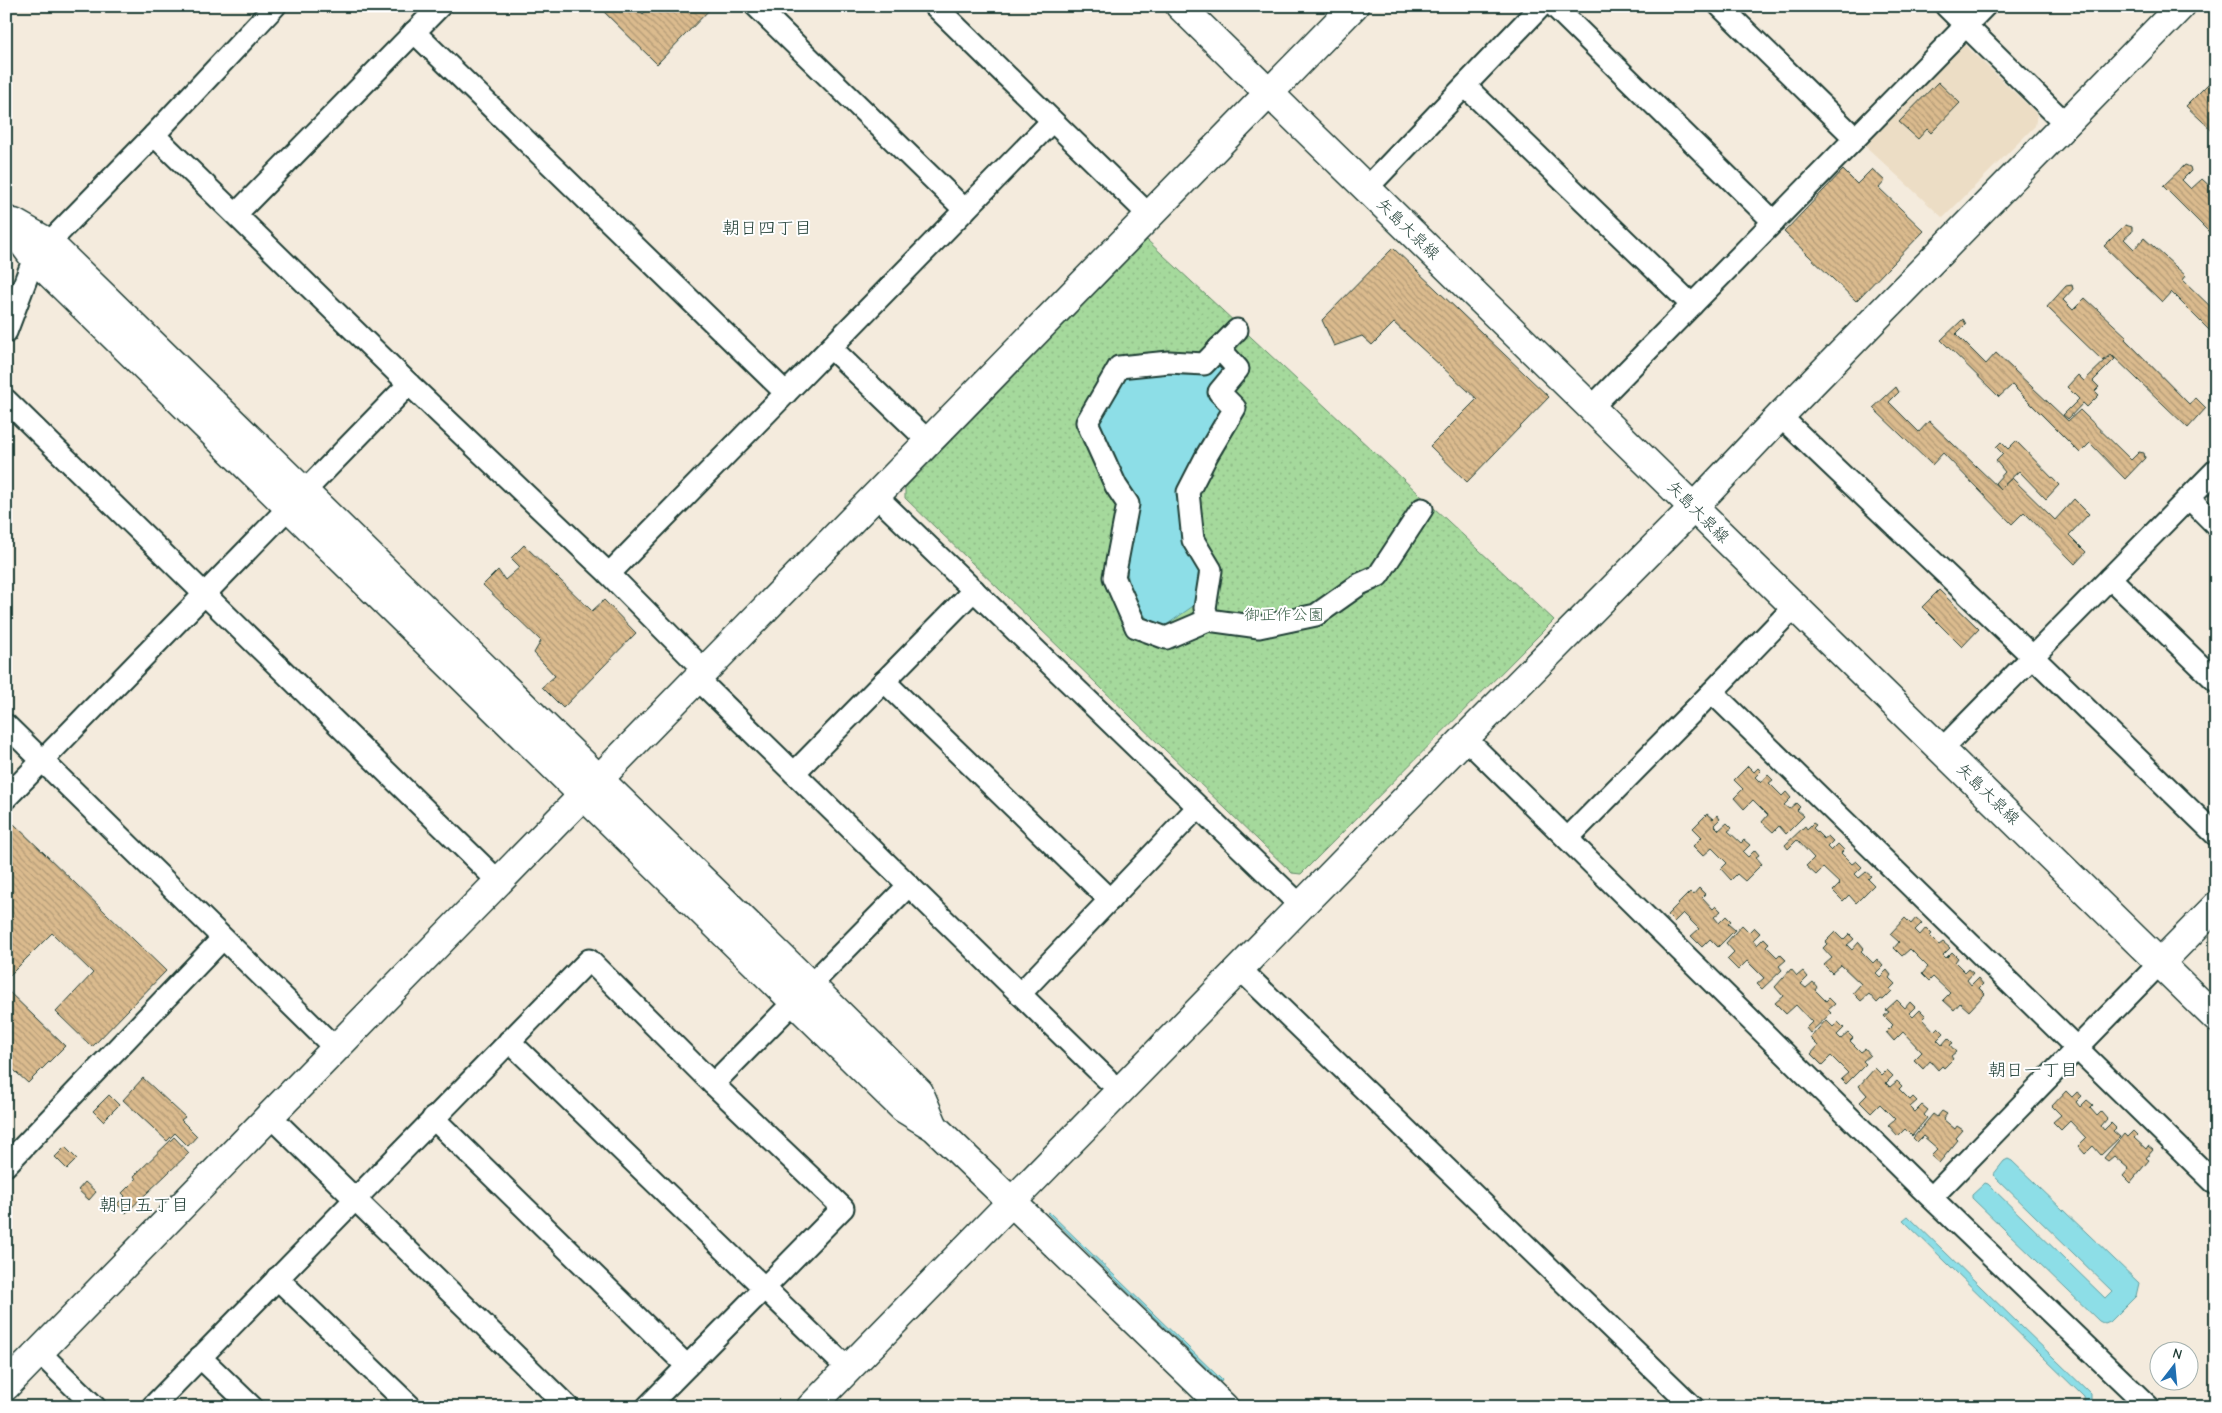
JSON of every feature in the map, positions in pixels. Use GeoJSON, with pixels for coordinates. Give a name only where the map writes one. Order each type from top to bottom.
{"type":"FeatureCollection","features":[{"type":"Feature","properties":{"kind":"street"},"geometry":{"type":"LineString","coordinates":[[237,214],[440,6]]}},
{"type":"Feature","properties":{"kind":"street"},"geometry":{"type":"LineString","coordinates":[[756,6],[965,210]]}},
{"type":"Feature","properties":{"kind":"street"},"geometry":{"type":"LineString","coordinates":[[935,6],[1150,214]]}},
{"type":"Feature","properties":{"kind":"street","name":"矢島大泉線"},"geometry":{"type":"LineString","coordinates":[[1180,6],[2216,1018]]}},
{"type":"Feature","properties":{"kind":"street"},"geometry":{"type":"LineString","coordinates":[[6,1386],[591,786],[705,678],[875,495],[1354,6]]}},
{"type":"Feature","properties":{"kind":"street"},"geometry":{"type":"LineString","coordinates":[[1367,188],[1541,6]]}},
{"type":"Feature","properties":{"kind":"street"},"geometry":{"type":"LineString","coordinates":[[1554,6],[1774,222]]}},
{"type":"Feature","properties":{"kind":"street"},"geometry":{"type":"LineString","coordinates":[[1720,6],[1855,138]]}},
{"type":"Feature","properties":{"kind":"street"},"geometry":{"type":"LineString","coordinates":[[1946,6],[2066,124]]}},
{"type":"Feature","properties":{"kind":"street"},"geometry":{"type":"LineString","coordinates":[[1592,408],[1985,6]]}},
{"type":"Feature","properties":{"kind":"street"},"geometry":{"type":"LineString","coordinates":[[811,1407],[1465,738],[1693,508],[1780,416],[2181,6]]}},
{"type":"Feature","properties":{"kind":"street"},"geometry":{"type":"LineString","coordinates":[[6,332],[42,250],[154,135],[266,9]]}},
{"type":"Feature","properties":{"kind":"street"},"geometry":{"type":"LineString","coordinates":[[414,32],[786,393]]}},
{"type":"Feature","properties":{"kind":"street"},"geometry":{"type":"LineString","coordinates":[[1465,86],[1692,305]]}},
{"type":"Feature","properties":{"kind":"street"},"geometry":{"type":"LineString","coordinates":[[609,574],[1052,121]]}},
{"type":"Feature","properties":{"kind":"street"},"geometry":{"type":"LineString","coordinates":[[154,135],[409,384],[609,574],[794,773],[1107,1079]]}},
{"type":"Feature","properties":{"kind":"street"},"geometry":{"type":"LineString","coordinates":[[6,219],[42,250],[802,993],[903,1108],[934,1127],[1013,1201],[1224,1407]]}},
{"type":"Feature","properties":{"kind":"street"},"geometry":{"type":"LineString","coordinates":[[1236,330],[1204,364],[1169,362],[1119,367],[1087,422],[1116,486],[1128,504],[1114,577],[1136,626],[1166,638],[1208,620],[1259,627],[1316,615],[1360,584],[1378,576],[1422,509]]}},
{"type":"Feature","properties":{"kind":"street"},"geometry":{"type":"LineString","coordinates":[[831,348],[928,441]]}},
{"type":"Feature","properties":{"kind":"street"},"geometry":{"type":"LineString","coordinates":[[1208,620],[1205,608],[1211,570],[1193,540],[1188,492],[1235,408],[1219,392],[1238,369],[1219,348]]}},
{"type":"Feature","properties":{"kind":"street"},"geometry":{"type":"LineString","coordinates":[[6,798],[409,384]]}},
{"type":"Feature","properties":{"kind":"street"},"geometry":{"type":"LineString","coordinates":[[6,400],[498,881]]}},
{"type":"Feature","properties":{"kind":"street"},"geometry":{"type":"LineString","coordinates":[[1780,416],[2033,657],[2216,835]]}},
{"type":"Feature","properties":{"kind":"street"},"geometry":{"type":"LineString","coordinates":[[1942,749],[2216,470]]}},
{"type":"Feature","properties":{"kind":"street"},"geometry":{"type":"LineString","coordinates":[[875,495],[1301,906]]}},
{"type":"Feature","properties":{"kind":"street"},"geometry":{"type":"LineString","coordinates":[[2189,498],[2216,525]]}},
{"type":"Feature","properties":{"kind":"street"},"geometry":{"type":"LineString","coordinates":[[2110,578],[2216,681]]}},
{"type":"Feature","properties":{"kind":"street"},"geometry":{"type":"LineString","coordinates":[[794,773],[974,590]]}},
{"type":"Feature","properties":{"kind":"street"},"geometry":{"type":"LineString","coordinates":[[1568,838],[1794,607]]}},
{"type":"Feature","properties":{"kind":"street"},"geometry":{"type":"LineString","coordinates":[[884,681],[1110,900]]}},
{"type":"Feature","properties":{"kind":"street"},"geometry":{"type":"LineString","coordinates":[[1712,692],[2216,1184]]}},
{"type":"Feature","properties":{"kind":"street"},"geometry":{"type":"LineString","coordinates":[[6,725],[335,1048]]}},
{"type":"Feature","properties":{"kind":"street"},"geometry":{"type":"LineString","coordinates":[[1465,738],[1932,1197],[2149,1407]]}},
{"type":"Feature","properties":{"kind":"street"},"geometry":{"type":"LineString","coordinates":[[1020,994],[1198,807]]}},
{"type":"Feature","properties":{"kind":"street"},"geometry":{"type":"LineString","coordinates":[[713,1084],[909,885]]}},
{"type":"Feature","properties":{"kind":"street"},"geometry":{"type":"LineString","coordinates":[[1932,1197],[2216,906]]}},
{"type":"Feature","properties":{"kind":"street"},"geometry":{"type":"LineString","coordinates":[[6,1165],[222,939]]}},
{"type":"Feature","properties":{"kind":"street"},"geometry":{"type":"LineString","coordinates":[[152,1407],[588,960],[713,1084],[843,1208],[647,1407]]}},
{"type":"Feature","properties":{"kind":"street"},"geometry":{"type":"LineString","coordinates":[[1240,968],[1693,1407]]}},
{"type":"Feature","properties":{"kind":"street"},"geometry":{"type":"LineString","coordinates":[[509,1041],[763,1289],[848,1369]]}},
{"type":"Feature","properties":{"kind":"street"},"geometry":{"type":"LineString","coordinates":[[269,1115],[568,1407]]}},
{"type":"Feature","properties":{"kind":"street"},"geometry":{"type":"LineString","coordinates":[[434,1118],[687,1366]]}},
{"type":"Feature","properties":{"kind":"street"},"geometry":{"type":"LineString","coordinates":[[278,1278],[411,1407]]}},
{"type":"Feature","properties":{"kind":"street"},"geometry":{"type":"LineString","coordinates":[[40,1353],[95,1407]]}},
{"type":"Feature","properties":{"kind":"street"},"geometry":{"type":"LineString","coordinates":[[200,1357],[252,1407]]}},
{"type":"Feature","properties":{"kind":"shaded area"},"geometry":{"type":"Polygon","coordinates":[[[1965,45],[2037,114],[2035,126],[1943,218],[1862,143],[1956,46],[1965,45]]]}},
{"type":"Feature","properties":{"kind":"green space","name":"御正作公園"},"geometry":{"type":"Polygon","coordinates":[[[1147,240],[1554,620],[1301,874],[1292,873],[905,498],[905,488],[1147,240]]]}},
{"type":"Feature","properties":{"kind":"water"},"geometry":{"type":"Polygon","coordinates":[[[1217,359],[1231,372],[1231,410],[1181,489],[1204,572],[1196,604],[1162,628],[1152,627],[1130,591],[1124,550],[1137,519],[1132,491],[1111,465],[1099,427],[1108,395],[1126,377],[1157,369],[1180,375],[1204,375],[1217,359]]]}},
{"type":"Feature","properties":{"kind":"water"},"geometry":{"type":"Polygon","coordinates":[[[2008,1159],[2139,1283],[2136,1296],[2110,1322],[2105,1324],[2099,1321],[1972,1198],[1972,1195],[1985,1183],[1988,1184],[2106,1299],[2113,1292],[1993,1175],[2004,1161],[2008,1159]]]}},
{"type":"Feature","properties":{"kind":"water"},"geometry":{"type":"Polygon","coordinates":[[[1049,1212],[1222,1380],[1221,1382],[1047,1213],[1049,1212]]]}},
{"type":"Feature","properties":{"kind":"water"},"geometry":{"type":"Polygon","coordinates":[[[1908,1216],[2091,1394],[2091,1407],[2085,1407],[2084,1397],[1903,1220],[1908,1216]]]}},
{"type":"Feature","properties":{"kind":"building"},"geometry":{"type":"Polygon","coordinates":[[[598,6],[634,6],[643,14],[651,6],[713,6],[657,64],[598,6]]]}},
{"type":"Feature","properties":{"kind":"building"},"geometry":{"type":"Polygon","coordinates":[[[2216,76],[2216,134],[2186,106],[2216,76]]]}},
{"type":"Feature","properties":{"kind":"building"},"geometry":{"type":"Polygon","coordinates":[[[1938,82],[1960,103],[1931,133],[1927,129],[1918,139],[1899,122],[1938,82]]]}},
{"type":"Feature","properties":{"kind":"building"},"geometry":{"type":"Polygon","coordinates":[[[2185,165],[2190,167],[2191,171],[2182,180],[2191,189],[2202,179],[2216,192],[2216,239],[2163,186],[2185,165]]]}},
{"type":"Feature","properties":{"kind":"building"},"geometry":{"type":"Polygon","coordinates":[[[1872,169],[1885,181],[1879,188],[1924,231],[1856,301],[1784,232],[1843,170],[1857,184],[1872,169]]]}},
{"type":"Feature","properties":{"kind":"building"},"geometry":{"type":"Polygon","coordinates":[[[2125,225],[2132,227],[2132,232],[2124,239],[2134,249],[2144,238],[2186,276],[2183,280],[2216,312],[2216,337],[2171,292],[2162,302],[2104,246],[2125,225]]]}},
{"type":"Feature","properties":{"kind":"building"},"geometry":{"type":"Polygon","coordinates":[[[1393,248],[1549,397],[1467,482],[1430,446],[1477,399],[1394,323],[1372,345],[1362,336],[1334,346],[1322,320],[1393,248]]]}},
{"type":"Feature","properties":{"kind":"building"},"geometry":{"type":"Polygon","coordinates":[[[2072,285],[2073,289],[2063,300],[2073,310],[2085,298],[2127,337],[2125,339],[2189,404],[2196,398],[2206,408],[2188,428],[2111,354],[2103,361],[2047,307],[2066,286],[2072,285]]]}},
{"type":"Feature","properties":{"kind":"building"},"geometry":{"type":"Polygon","coordinates":[[[1963,319],[1966,324],[1956,334],[1986,364],[1996,353],[2068,421],[2080,410],[2131,460],[2139,452],[2144,453],[2145,458],[2125,479],[2090,443],[2080,453],[2012,385],[1999,397],[1941,340],[1963,319]]]}},
{"type":"Feature","properties":{"kind":"building"},"geometry":{"type":"Polygon","coordinates":[[[2111,355],[2115,359],[2093,381],[2099,387],[2095,391],[2099,395],[2087,407],[2083,403],[2068,419],[2063,415],[2079,399],[2067,387],[2078,375],[2084,381],[2111,355]]]}},
{"type":"Feature","properties":{"kind":"building"},"geometry":{"type":"Polygon","coordinates":[[[1896,387],[1899,392],[1889,402],[1919,432],[1929,421],[2000,489],[2012,478],[2055,520],[2074,499],[2089,514],[2069,535],[2086,552],[2075,564],[2024,512],[2012,524],[1943,453],[1932,465],[1873,408],[1896,387]]]}},
{"type":"Feature","properties":{"kind":"building"},"geometry":{"type":"Polygon","coordinates":[[[2016,441],[2059,485],[2046,499],[2019,471],[2000,489],[1995,483],[2005,472],[1996,461],[2003,454],[1996,447],[2001,442],[2008,449],[2016,441]]]}},
{"type":"Feature","properties":{"kind":"building"},"geometry":{"type":"Polygon","coordinates":[[[524,545],[592,611],[604,600],[636,633],[563,708],[542,687],[555,676],[534,653],[541,641],[483,585],[498,570],[505,580],[520,567],[511,558],[524,545]]]}},
{"type":"Feature","properties":{"kind":"building"},"geometry":{"type":"Polygon","coordinates":[[[1939,590],[1979,629],[1962,647],[1922,607],[1939,590]]]}},
{"type":"Feature","properties":{"kind":"building"},"geometry":{"type":"Polygon","coordinates":[[[1748,766],[1754,772],[1758,768],[1761,771],[1755,777],[1761,783],[1768,775],[1773,780],[1769,783],[1782,796],[1786,792],[1791,798],[1784,805],[1789,809],[1796,803],[1800,807],[1797,810],[1804,816],[1786,834],[1779,826],[1773,832],[1762,822],[1768,815],[1753,800],[1744,809],[1734,798],[1743,789],[1734,780],[1748,766]]]}},
{"type":"Feature","properties":{"kind":"building"},"geometry":{"type":"Polygon","coordinates":[[[1707,814],[1713,819],[1717,815],[1720,819],[1714,825],[1719,830],[1727,823],[1732,828],[1728,831],[1741,843],[1744,840],[1750,845],[1743,852],[1748,857],[1755,850],[1759,855],[1756,857],[1762,864],[1745,881],[1737,874],[1731,880],[1721,869],[1727,863],[1712,848],[1703,856],[1693,846],[1702,837],[1693,828],[1707,814]]]}},
{"type":"Feature","properties":{"kind":"building"},"geometry":{"type":"Polygon","coordinates":[[[1813,823],[1816,825],[1813,828],[1824,839],[1828,836],[1833,841],[1827,847],[1831,851],[1838,844],[1844,850],[1841,853],[1852,864],[1856,861],[1862,867],[1855,874],[1859,878],[1866,872],[1871,876],[1868,879],[1874,885],[1856,903],[1849,895],[1843,901],[1833,891],[1840,884],[1823,868],[1816,875],[1806,866],[1814,858],[1797,840],[1788,849],[1785,845],[1805,826],[1807,829],[1813,823]]]}},
{"type":"Feature","properties":{"kind":"building"},"geometry":{"type":"Polygon","coordinates":[[[14,824],[166,971],[92,1047],[56,1012],[93,973],[52,933],[6,979],[6,832],[14,824]]]}},
{"type":"Feature","properties":{"kind":"building"},"geometry":{"type":"Polygon","coordinates":[[[1699,888],[1705,894],[1702,897],[1713,909],[1716,906],[1721,911],[1714,917],[1719,923],[1726,916],[1731,921],[1728,924],[1735,930],[1718,947],[1710,939],[1702,947],[1691,936],[1699,929],[1683,913],[1674,922],[1667,915],[1690,892],[1693,895],[1699,888]]]}},
{"type":"Feature","properties":{"kind":"building"},"geometry":{"type":"Polygon","coordinates":[[[1905,918],[1911,924],[1916,918],[1922,923],[1915,930],[1920,935],[1926,928],[1932,934],[1930,936],[1939,945],[1943,942],[1950,948],[1943,955],[1946,958],[1952,952],[1958,958],[1955,962],[1965,972],[1968,969],[1973,973],[1967,980],[1971,985],[1978,978],[1983,984],[1979,988],[1985,994],[1969,1011],[1960,1003],[1954,1010],[1943,1000],[1950,993],[1933,977],[1929,981],[1922,974],[1928,967],[1910,949],[1902,956],[1894,948],[1899,942],[1890,934],[1905,918]]]}},
{"type":"Feature","properties":{"kind":"building"},"geometry":{"type":"Polygon","coordinates":[[[1742,925],[1749,932],[1754,927],[1760,933],[1753,940],[1757,945],[1764,938],[1769,943],[1766,946],[1777,957],[1780,954],[1786,960],[1779,966],[1782,970],[1762,989],[1757,984],[1764,978],[1747,961],[1738,970],[1727,959],[1734,952],[1726,943],[1742,925]]]}},
{"type":"Feature","properties":{"kind":"building"},"geometry":{"type":"Polygon","coordinates":[[[1835,932],[1843,940],[1849,934],[1854,939],[1847,945],[1852,950],[1859,942],[1864,948],[1861,951],[1873,963],[1877,959],[1883,966],[1876,973],[1880,977],[1887,970],[1891,975],[1889,978],[1895,984],[1890,989],[1892,991],[1883,1000],[1881,999],[1877,1003],[1869,994],[1861,1001],[1853,993],[1861,984],[1841,965],[1832,973],[1824,965],[1832,958],[1823,948],[1827,944],[1825,942],[1835,932]]]}},
{"type":"Feature","properties":{"kind":"building"},"geometry":{"type":"Polygon","coordinates":[[[1791,969],[1797,976],[1803,971],[1808,977],[1801,984],[1806,988],[1813,982],[1817,987],[1815,990],[1826,1001],[1829,998],[1835,1004],[1828,1010],[1831,1013],[1810,1033],[1806,1028],[1812,1022],[1796,1005],[1786,1014],[1775,1003],[1783,996],[1775,987],[1791,969]]]}},
{"type":"Feature","properties":{"kind":"building"},"geometry":{"type":"Polygon","coordinates":[[[6,989],[65,1046],[28,1083],[6,1063],[6,989]]]}},
{"type":"Feature","properties":{"kind":"building"},"geometry":{"type":"Polygon","coordinates":[[[1897,1000],[1905,1008],[1910,1002],[1915,1007],[1909,1013],[1913,1017],[1920,1010],[1926,1016],[1923,1019],[1934,1031],[1938,1027],[1944,1033],[1937,1040],[1942,1045],[1948,1038],[1953,1043],[1950,1045],[1956,1052],[1951,1056],[1953,1059],[1944,1068],[1942,1066],[1938,1070],[1930,1061],[1923,1069],[1914,1060],[1922,1052],[1903,1032],[1894,1041],[1886,1032],[1893,1025],[1884,1016],[1889,1012],[1886,1010],[1897,1000]]]}},
{"type":"Feature","properties":{"kind":"building"},"geometry":{"type":"Polygon","coordinates":[[[1826,1020],[1833,1027],[1838,1022],[1844,1028],[1837,1035],[1841,1039],[1848,1033],[1853,1038],[1850,1041],[1861,1052],[1865,1049],[1870,1055],[1863,1061],[1866,1064],[1846,1084],[1841,1079],[1848,1073],[1831,1056],[1822,1065],[1811,1054],[1818,1046],[1810,1038],[1826,1020]]]}},
{"type":"Feature","properties":{"kind":"building"},"geometry":{"type":"Polygon","coordinates":[[[1875,1068],[1882,1075],[1887,1070],[1893,1076],[1886,1083],[1890,1087],[1897,1081],[1902,1086],[1899,1089],[1910,1100],[1913,1097],[1917,1101],[1910,1107],[1915,1112],[1922,1105],[1928,1110],[1924,1115],[1927,1118],[1912,1136],[1905,1129],[1898,1136],[1888,1125],[1895,1119],[1880,1104],[1871,1113],[1860,1102],[1867,1095],[1859,1086],[1875,1068]]]}},
{"type":"Feature","properties":{"kind":"building"},"geometry":{"type":"Polygon","coordinates":[[[143,1078],[185,1117],[181,1120],[197,1136],[188,1146],[175,1133],[167,1141],[123,1100],[143,1078]]]}},
{"type":"Feature","properties":{"kind":"building"},"geometry":{"type":"Polygon","coordinates":[[[2066,1091],[2072,1097],[2077,1092],[2082,1096],[2076,1102],[2080,1107],[2087,1100],[2093,1105],[2090,1108],[2097,1116],[2101,1112],[2107,1119],[2101,1126],[2104,1130],[2111,1123],[2116,1128],[2113,1131],[2120,1137],[2101,1155],[2093,1146],[2085,1154],[2078,1146],[2086,1138],[2070,1121],[2061,1130],[2053,1122],[2061,1115],[2052,1106],[2066,1091]]]}},
{"type":"Feature","properties":{"kind":"building"},"geometry":{"type":"Polygon","coordinates":[[[109,1095],[119,1105],[103,1121],[93,1111],[109,1095]]]}},
{"type":"Feature","properties":{"kind":"building"},"geometry":{"type":"Polygon","coordinates":[[[1942,1111],[1947,1114],[1943,1119],[1955,1129],[1957,1126],[1963,1130],[1956,1138],[1958,1140],[1939,1163],[1931,1156],[1938,1149],[1923,1136],[1917,1142],[1913,1138],[1933,1114],[1937,1117],[1942,1111]]]}},
{"type":"Feature","properties":{"kind":"building"},"geometry":{"type":"Polygon","coordinates":[[[2133,1131],[2137,1135],[2134,1138],[2146,1149],[2148,1146],[2153,1150],[2146,1158],[2149,1160],[2130,1183],[2123,1176],[2129,1169],[2114,1156],[2108,1161],[2104,1158],[2124,1134],[2127,1137],[2133,1131]]]}},
{"type":"Feature","properties":{"kind":"building"},"geometry":{"type":"Polygon","coordinates":[[[174,1137],[189,1153],[126,1213],[117,1204],[125,1196],[122,1193],[136,1179],[134,1176],[174,1137]]]}},
{"type":"Feature","properties":{"kind":"building"},"geometry":{"type":"Polygon","coordinates":[[[65,1147],[77,1159],[67,1169],[55,1157],[65,1147]]]}},
{"type":"Feature","properties":{"kind":"building"},"geometry":{"type":"Polygon","coordinates":[[[85,1182],[96,1192],[89,1200],[78,1190],[85,1182]]]}},
{"type":"Feature","properties":{"kind":"district","name":"朝日四丁目"},"geometry":{"type":"Point","coordinates":[767,228]}},
{"type":"Feature","properties":{"kind":"district","name":"朝日一丁目"},"geometry":{"type":"Point","coordinates":[2033,1070]}},
{"type":"Feature","properties":{"kind":"district","name":"朝日五丁目"},"geometry":{"type":"Point","coordinates":[144,1205]}}]}
